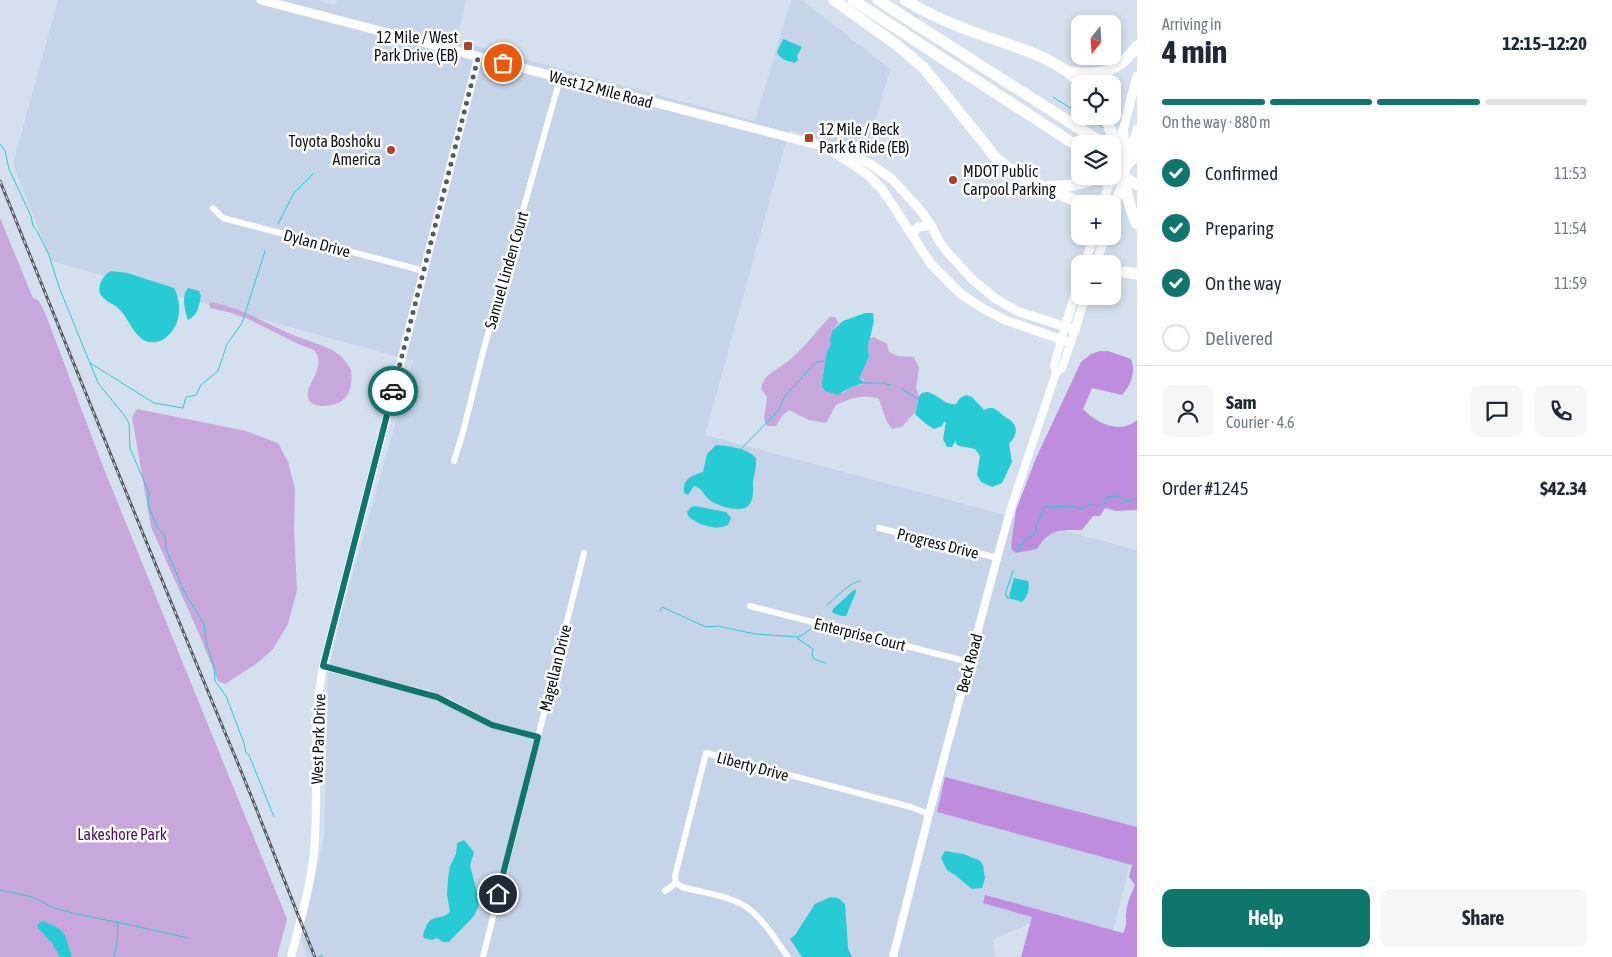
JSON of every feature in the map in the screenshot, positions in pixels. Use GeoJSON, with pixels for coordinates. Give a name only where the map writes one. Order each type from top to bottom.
{"type":"FeatureCollection","features":[{"type":"Feature","properties":{"kind":"highway"},"geometry":{"type":"LineString","coordinates":[[834,0],[897,45],[924,68],[996,158],[1009,170],[1026,180],[1071,199]]}},
{"type":"Feature","properties":{"kind":"highway"},"geometry":{"type":"LineString","coordinates":[[853,0],[1071,142]]}},
{"type":"Feature","properties":{"kind":"highway"},"geometry":{"type":"LineString","coordinates":[[878,0],[1090,135]]}},
{"type":"Feature","properties":{"kind":"highway"},"geometry":{"type":"LineString","coordinates":[[905,0],[966,30],[1039,56],[1073,75]]}},
{"type":"Feature","properties":{"kind":"highway"},"geometry":{"type":"LineString","coordinates":[[1070,72],[1093,74],[1115,68],[1126,60],[1137,46]]}},
{"type":"Feature","properties":{"kind":"highway"},"geometry":{"type":"LineString","coordinates":[[1121,146],[1123,132]]}},
{"type":"Feature","properties":{"kind":"highway"},"geometry":{"type":"LineString","coordinates":[[1121,162],[1136,134]]}},
{"type":"Feature","properties":{"kind":"highway"},"geometry":{"type":"LineString","coordinates":[[1121,165],[1137,154]]}},
{"type":"Feature","properties":{"kind":"highway"},"geometry":{"type":"LineString","coordinates":[[1121,170],[1137,186]]}},
{"type":"Feature","properties":{"kind":"highway"},"geometry":{"type":"LineString","coordinates":[[1026,180],[1045,186],[1063,187],[1076,185]]}},
{"type":"Feature","properties":{"kind":"highway"},"geometry":{"type":"LineString","coordinates":[[1121,181],[1124,195],[1137,224]]}},
{"type":"Feature","properties":{"kind":"highway"},"geometry":{"type":"LineString","coordinates":[[1121,272],[1137,274]]}},
{"type":"Feature","properties":{"kind":"main road","name":"West 12 Mile Road"},"geometry":{"type":"LineString","coordinates":[[260,0],[849,153],[872,165],[893,180],[913,200],[931,225],[939,242],[949,254],[973,280],[996,299],[1017,311],[1075,330]]}},
{"type":"Feature","properties":{"kind":"main road"},"geometry":{"type":"LineString","coordinates":[[1123,132],[1137,76]]}},
{"type":"Feature","properties":{"kind":"main road","name":"West 12 Mile Road"},"geometry":{"type":"LineString","coordinates":[[825,146],[867,174],[882,189],[931,264],[961,294],[1005,320],[1071,343]]}},
{"type":"Feature","properties":{"kind":"main road"},"geometry":{"type":"LineString","coordinates":[[882,189],[891,186],[893,180]]}},
{"type":"Feature","properties":{"kind":"main road"},"geometry":{"type":"LineString","coordinates":[[1121,200],[1124,195]]}},
{"type":"Feature","properties":{"kind":"main road"},"geometry":{"type":"LineString","coordinates":[[912,234],[918,227],[931,225]]}},
{"type":"Feature","properties":{"kind":"main road","name":"Beck Road"},"geometry":{"type":"LineString","coordinates":[[1065,327],[1072,305]]}},
{"type":"Feature","properties":{"kind":"main road","name":"Beck Road"},"geometry":{"type":"LineString","coordinates":[[1075,330],[1082,305]]}},
{"type":"Feature","properties":{"kind":"street","name":"West Park Drive"},"geometry":{"type":"LineString","coordinates":[[291,957],[307,896],[314,852],[317,710],[323,666],[478,58]]}},
{"type":"Feature","properties":{"kind":"street","name":"Samuel Linden Court"},"geometry":{"type":"LineString","coordinates":[[454,462],[560,79]]}},
{"type":"Feature","properties":{"kind":"street","name":"Dylan Drive"},"geometry":{"type":"LineString","coordinates":[[213,208],[224,218],[424,271]]}},
{"type":"Feature","properties":{"kind":"street","name":"Beck Road"},"geometry":{"type":"LineString","coordinates":[[1056,373],[1054,365],[1065,327]]}},
{"type":"Feature","properties":{"kind":"street","name":"Beck Road"},"geometry":{"type":"LineString","coordinates":[[893,957],[928,814],[1011,508],[1056,373],[1062,368],[1075,330]]}},
{"type":"Feature","properties":{"kind":"street","name":"Progress Drive"},"geometry":{"type":"LineString","coordinates":[[879,528],[997,558]]}},
{"type":"Feature","properties":{"kind":"street","name":"Magellan Drive"},"geometry":{"type":"LineString","coordinates":[[482,957],[584,553]]}},
{"type":"Feature","properties":{"kind":"street","name":"Enterprise Court"},"geometry":{"type":"LineString","coordinates":[[750,606],[969,662]]}},
{"type":"Feature","properties":{"kind":"street"},"geometry":{"type":"LineString","coordinates":[[323,666],[437,697],[492,725],[538,737]]}},
{"type":"Feature","properties":{"kind":"street","name":"Liberty Drive"},"geometry":{"type":"LineString","coordinates":[[676,883],[674,876],[706,753],[911,807],[928,814]]}},
{"type":"Feature","properties":{"kind":"street"},"geometry":{"type":"LineString","coordinates":[[665,891],[676,883],[682,887],[729,899],[744,905],[755,914],[788,957]]}},
{"type":"Feature","properties":{"kind":"shaded area"},"geometry":{"type":"Polygon","coordinates":[[[58,0],[318,0],[335,5],[337,0],[466,0],[457,41],[755,121],[791,0],[802,0],[890,69],[866,153],[789,130],[705,435],[1137,550],[1137,833],[1113,931],[1051,915],[993,939],[995,957],[308,957],[301,941],[324,837],[328,676],[339,622],[413,361],[51,261],[13,164],[58,0]]]}},
{"type":"Feature","properties":{"kind":"shaded area"},"geometry":{"type":"Polygon","coordinates":[[[1108,351],[1131,359],[1132,378],[1122,395],[1092,388],[1083,409],[1097,420],[1114,427],[1126,426],[1137,420],[1137,510],[1116,511],[1105,508],[1100,516],[1093,516],[1082,530],[1062,530],[1056,532],[1046,537],[1037,549],[1016,553],[1012,550],[1011,546],[1016,510],[1036,458],[1081,362],[1091,354],[1108,351]]]}},
{"type":"Feature","properties":{"kind":"shaded area"},"geometry":{"type":"Polygon","coordinates":[[[945,777],[1137,827],[1137,957],[1021,957],[1032,917],[983,903],[985,895],[1123,933],[1126,925],[1127,906],[1135,885],[1129,877],[1132,865],[937,812],[945,777]]]}},
{"type":"Feature","properties":{"kind":"green space","name":"Lakeshore Park"},"geometry":{"type":"Polygon","coordinates":[[[0,218],[33,298],[38,300],[44,310],[104,469],[287,919],[277,957],[0,957],[0,218]]]}},
{"type":"Feature","properties":{"kind":"green space"},"geometry":{"type":"Polygon","coordinates":[[[209,302],[238,310],[288,333],[332,350],[343,358],[351,370],[349,393],[337,404],[321,406],[312,403],[308,395],[318,364],[318,357],[314,350],[248,319],[210,308],[209,302]]]}},
{"type":"Feature","properties":{"kind":"green space"},"geometry":{"type":"Polygon","coordinates":[[[830,317],[835,317],[839,323],[834,328],[831,344],[827,351],[822,381],[822,387],[825,391],[843,393],[854,386],[861,385],[864,380],[859,378],[869,357],[868,346],[870,338],[874,337],[887,344],[889,352],[898,356],[914,357],[919,368],[916,388],[919,396],[915,412],[902,427],[892,429],[886,420],[879,399],[868,397],[847,400],[836,405],[826,423],[809,420],[789,410],[783,415],[776,426],[767,426],[764,419],[767,397],[761,389],[765,379],[799,352],[830,317]]]}},
{"type":"Feature","properties":{"kind":"green space"},"geometry":{"type":"Polygon","coordinates":[[[137,409],[246,431],[278,443],[288,462],[295,489],[294,530],[297,590],[288,624],[273,649],[256,664],[225,684],[218,681],[151,527],[132,417],[137,409]]]}},
{"type":"Feature","properties":{"kind":"water"},"geometry":{"type":"Polygon","coordinates":[[[783,39],[802,47],[797,56],[798,60],[795,63],[787,61],[778,55],[777,52],[783,39]]]}},
{"type":"Feature","properties":{"kind":"water"},"geometry":{"type":"Polygon","coordinates":[[[111,271],[127,273],[174,288],[179,301],[179,316],[176,325],[167,336],[160,341],[145,341],[135,332],[123,313],[103,298],[99,290],[100,284],[111,271]]]}},
{"type":"Feature","properties":{"kind":"water"},"geometry":{"type":"Polygon","coordinates":[[[188,288],[199,291],[201,296],[196,313],[188,320],[184,299],[188,288]]]}},
{"type":"Feature","properties":{"kind":"water"},"geometry":{"type":"Polygon","coordinates":[[[865,313],[873,313],[874,321],[868,346],[869,357],[859,378],[865,383],[854,386],[837,395],[825,391],[822,387],[822,381],[833,330],[843,321],[865,313]]]}},
{"type":"Feature","properties":{"kind":"water"},"geometry":{"type":"Polygon","coordinates":[[[927,392],[952,404],[956,404],[960,398],[966,395],[972,397],[984,410],[991,408],[997,410],[1014,424],[1016,430],[1009,444],[1012,462],[1002,483],[992,487],[981,482],[977,475],[980,456],[975,449],[959,446],[956,444],[956,440],[952,447],[947,447],[943,439],[946,422],[934,429],[915,414],[919,396],[927,392]]]}},
{"type":"Feature","properties":{"kind":"water"},"geometry":{"type":"Polygon","coordinates":[[[716,445],[743,450],[756,458],[751,503],[745,508],[736,509],[719,505],[694,486],[688,495],[684,493],[686,481],[703,472],[707,454],[716,445]]]}},
{"type":"Feature","properties":{"kind":"water"},"geometry":{"type":"Polygon","coordinates":[[[695,506],[726,512],[731,518],[728,525],[713,527],[697,522],[688,516],[687,512],[691,507],[695,506]]]}},
{"type":"Feature","properties":{"kind":"water"},"geometry":{"type":"Polygon","coordinates":[[[1014,578],[1028,581],[1028,592],[1022,602],[1009,596],[1014,578]]]}},
{"type":"Feature","properties":{"kind":"water"},"geometry":{"type":"Polygon","coordinates":[[[855,589],[856,592],[846,616],[833,613],[834,608],[855,589]]]}},
{"type":"Feature","properties":{"kind":"water"},"geometry":{"type":"Polygon","coordinates":[[[464,840],[474,852],[470,866],[479,898],[478,908],[474,916],[449,942],[443,942],[437,938],[432,940],[424,938],[424,932],[430,921],[450,912],[447,895],[450,866],[456,854],[457,843],[464,840]]]}},
{"type":"Feature","properties":{"kind":"water"},"geometry":{"type":"Polygon","coordinates":[[[945,851],[963,854],[979,860],[983,865],[985,878],[982,888],[972,889],[947,870],[941,858],[945,851]]]}},
{"type":"Feature","properties":{"kind":"water"},"geometry":{"type":"Polygon","coordinates":[[[831,897],[838,898],[845,904],[848,948],[852,957],[802,957],[790,939],[795,935],[815,904],[831,897]]]}},
{"type":"Feature","properties":{"kind":"water"},"geometry":{"type":"Polygon","coordinates":[[[43,921],[61,930],[66,938],[72,957],[60,957],[52,943],[37,927],[43,921]]]}},
{"type":"Feature","properties":{"kind":"waterway"},"geometry":{"type":"LineString","coordinates":[[1053,97],[1071,108]]}},
{"type":"Feature","properties":{"kind":"waterway"},"geometry":{"type":"LineString","coordinates":[[1099,125],[1104,128]]}},
{"type":"Feature","properties":{"kind":"waterway"},"geometry":{"type":"LineString","coordinates":[[0,144],[5,151],[9,169],[31,216],[33,226],[49,255],[59,287],[98,383],[129,423],[130,448],[149,493],[148,505],[157,527],[165,536],[166,549],[185,593],[204,624],[206,642],[214,666],[215,681],[226,696],[246,753],[249,755],[274,817]]}},
{"type":"Feature","properties":{"kind":"waterway"},"geometry":{"type":"LineString","coordinates":[[278,224],[294,193],[313,174]]}},
{"type":"Feature","properties":{"kind":"waterway"},"geometry":{"type":"LineString","coordinates":[[90,363],[154,403],[183,408],[186,397],[196,395],[201,385],[218,371],[227,344],[242,323],[265,251]]}},
{"type":"Feature","properties":{"kind":"waterway"},"geometry":{"type":"LineString","coordinates":[[740,450],[778,411],[785,396],[816,362],[825,361]]}},
{"type":"Feature","properties":{"kind":"waterway"},"geometry":{"type":"LineString","coordinates":[[865,383],[891,385]]}},
{"type":"Feature","properties":{"kind":"waterway"},"geometry":{"type":"LineString","coordinates":[[902,389],[918,399]]}},
{"type":"Feature","properties":{"kind":"waterway"},"geometry":{"type":"LineString","coordinates":[[1018,552],[1018,545],[1023,544],[1027,538],[1033,536],[1044,507],[1072,506],[1083,509],[1088,504],[1100,506],[1105,503],[1108,497],[1119,496],[1125,501],[1137,499]]}},
{"type":"Feature","properties":{"kind":"waterway"},"geometry":{"type":"LineString","coordinates":[[1012,598],[1006,598],[1008,596],[1005,595],[1013,571]]}},
{"type":"Feature","properties":{"kind":"waterway"},"geometry":{"type":"LineString","coordinates":[[827,605],[847,587],[860,581]]}},
{"type":"Feature","properties":{"kind":"waterway"},"geometry":{"type":"LineString","coordinates":[[660,611],[662,607],[706,627],[718,626],[755,634],[799,637],[811,629]]}},
{"type":"Feature","properties":{"kind":"waterway"},"geometry":{"type":"LineString","coordinates":[[797,638],[813,649],[812,655],[814,659],[826,663]]}},
{"type":"Feature","properties":{"kind":"waterway"},"geometry":{"type":"LineString","coordinates":[[0,890],[33,897],[54,908],[77,914],[188,938]]}},
{"type":"Feature","properties":{"kind":"waterway"},"geometry":{"type":"LineString","coordinates":[[114,957],[118,923]]}},
{"type":"Feature","properties":{"kind":"waterway"},"geometry":{"type":"LineString","coordinates":[[318,957],[322,955],[322,957]]}},
{"type":"Feature","properties":{"kind":"railway"},"geometry":{"type":"LineString","coordinates":[[0,181],[315,957]]}},
{"type":"Feature","properties":{"kind":"way so far"},"geometry":{"type":"LineString","coordinates":[[393,391],[478,58],[503,63]]}},
{"type":"Feature","properties":{"kind":"place","name":"12 Mile / West Park Drive (EB)"},"geometry":{"type":"Point","coordinates":[468,46]}},
{"type":"Feature","properties":{"kind":"place","name":"12 Mile / Beck Park & Ride (EB)"},"geometry":{"type":"Point","coordinates":[809,138]}},
{"type":"Feature","properties":{"kind":"place","name":"Toyota Boshoku America"},"geometry":{"type":"Point","coordinates":[391,150]}},
{"type":"Feature","properties":{"kind":"place","name":"MDOT Public Carpool Parking"},"geometry":{"type":"Point","coordinates":[953,180]}},
{"type":"Feature","properties":{"kind":"route"},"geometry":{"type":"LineString","coordinates":[[393,391],[323,666],[437,697],[457,706],[480,721],[538,737],[498,894]]}}]}
